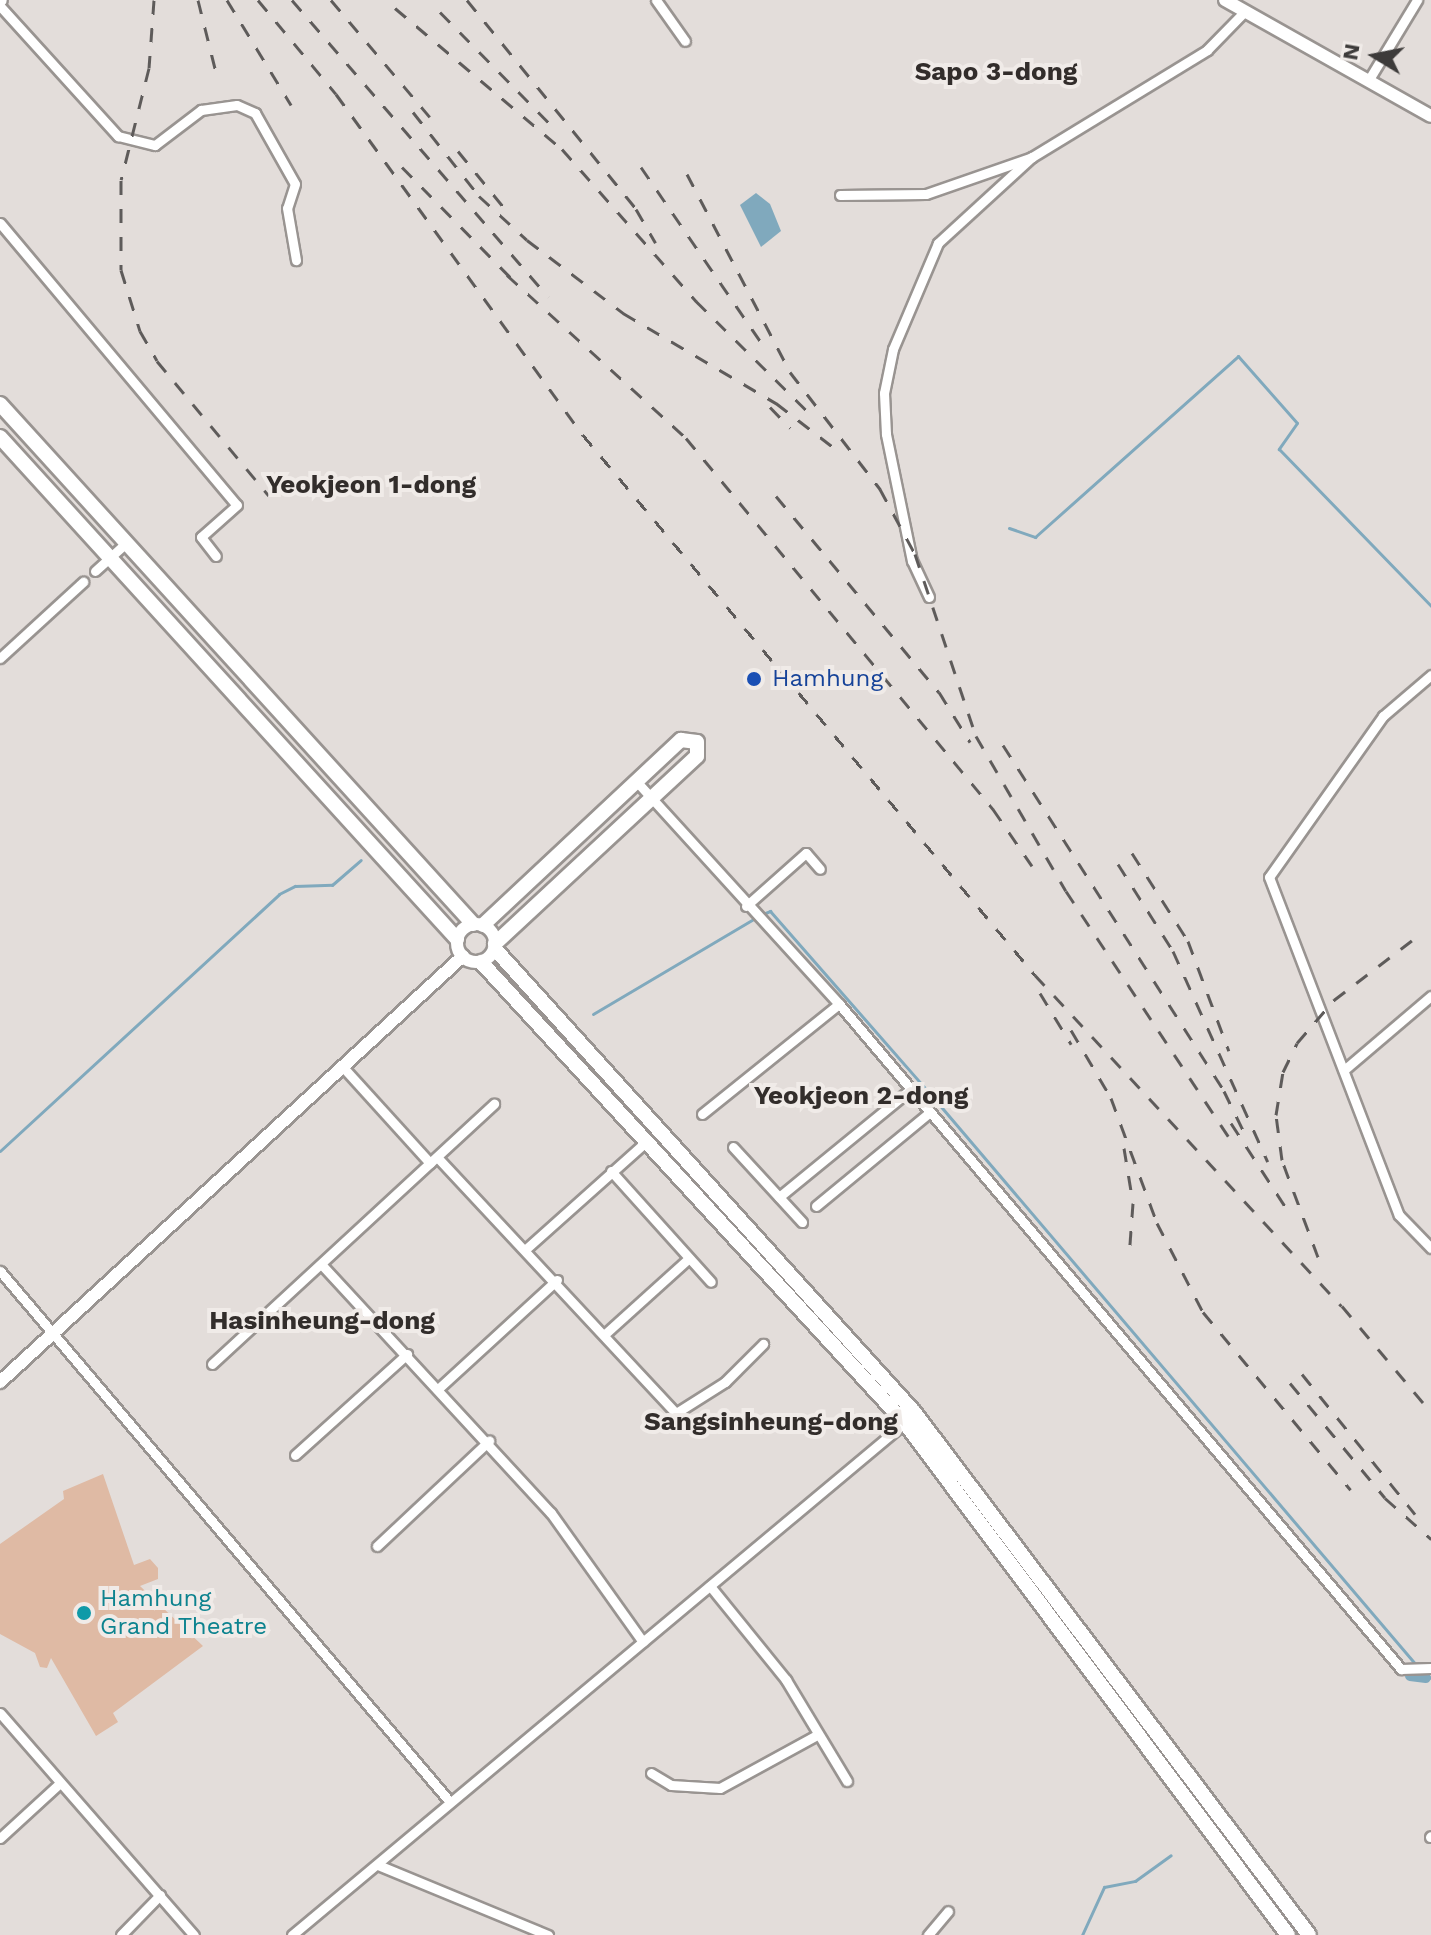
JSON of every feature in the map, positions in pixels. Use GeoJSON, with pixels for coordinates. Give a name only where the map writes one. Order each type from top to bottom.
{"type":"FeatureCollection","features":[{"type":"Feature","properties":{"kind":"main road"},"geometry":{"type":"LineString","coordinates":[[0,404],[478,924],[684,738],[697,742],[697,756],[495,946],[910,1418],[1309,1935]]}},
{"type":"Feature","properties":{"kind":"main road"},"geometry":{"type":"LineString","coordinates":[[0,437],[457,939]]}},
{"type":"Feature","properties":{"kind":"main road"},"geometry":{"type":"LineString","coordinates":[[481,962],[910,1418],[1288,1935]]}},
{"type":"Feature","properties":{"kind":"street"},"geometry":{"type":"LineString","coordinates":[[656,0],[685,41]]}},
{"type":"Feature","properties":{"kind":"street"},"geometry":{"type":"LineString","coordinates":[[1225,0],[1431,116]]}},
{"type":"Feature","properties":{"kind":"street"},"geometry":{"type":"LineString","coordinates":[[1368,81],[1417,0]]}},
{"type":"Feature","properties":{"kind":"street"},"geometry":{"type":"LineString","coordinates":[[0,2],[118,136],[155,145],[201,110],[237,105],[255,113],[295,184],[287,208],[296,260]]}},
{"type":"Feature","properties":{"kind":"street"},"geometry":{"type":"LineString","coordinates":[[929,597],[912,561],[886,434],[884,393],[893,349],[938,243],[1032,157],[1207,50],[1245,11]]}},
{"type":"Feature","properties":{"kind":"street"},"geometry":{"type":"LineString","coordinates":[[840,195],[926,194],[1032,157]]}},
{"type":"Feature","properties":{"kind":"street"},"geometry":{"type":"LineString","coordinates":[[0,223],[237,505],[201,537],[216,556]]}},
{"type":"Feature","properties":{"kind":"street"},"geometry":{"type":"LineString","coordinates":[[95,571],[126,543]]}},
{"type":"Feature","properties":{"kind":"street"},"geometry":{"type":"LineString","coordinates":[[1,655],[83,582]]}},
{"type":"Feature","properties":{"kind":"street"},"geometry":{"type":"LineString","coordinates":[[1431,675],[1383,716],[1269,877],[1399,1215],[1431,1248]]}},
{"type":"Feature","properties":{"kind":"street"},"geometry":{"type":"LineString","coordinates":[[637,782],[746,906],[839,1004],[1401,1669],[1431,1668]]}},
{"type":"Feature","properties":{"kind":"street"},"geometry":{"type":"LineString","coordinates":[[746,906],[806,853],[820,869]]}},
{"type":"Feature","properties":{"kind":"street"},"geometry":{"type":"LineString","coordinates":[[478,924],[495,946],[481,962],[463,956],[457,939],[478,924]]}},
{"type":"Feature","properties":{"kind":"street"},"geometry":{"type":"LineString","coordinates":[[0,1382],[463,956]]}},
{"type":"Feature","properties":{"kind":"street"},"geometry":{"type":"LineString","coordinates":[[1344,1070],[1431,996]]}},
{"type":"Feature","properties":{"kind":"street"},"geometry":{"type":"LineString","coordinates":[[702,1114],[839,1004]]}},
{"type":"Feature","properties":{"kind":"street"},"geometry":{"type":"LineString","coordinates":[[342,1066],[434,1160],[527,1248],[676,1413],[725,1382],[763,1344]]}},
{"type":"Feature","properties":{"kind":"street"},"geometry":{"type":"LineString","coordinates":[[779,1197],[911,1089]]}},
{"type":"Feature","properties":{"kind":"street"},"geometry":{"type":"LineString","coordinates":[[212,1364],[494,1104]]}},
{"type":"Feature","properties":{"kind":"street"},"geometry":{"type":"LineString","coordinates":[[816,1206],[930,1112]]}},
{"type":"Feature","properties":{"kind":"street"},"geometry":{"type":"LineString","coordinates":[[527,1248],[648,1140]]}},
{"type":"Feature","properties":{"kind":"street"},"geometry":{"type":"LineString","coordinates":[[733,1147],[802,1222]]}},
{"type":"Feature","properties":{"kind":"street"},"geometry":{"type":"LineString","coordinates":[[611,1171],[711,1282]]}},
{"type":"Feature","properties":{"kind":"street"},"geometry":{"type":"LineString","coordinates":[[605,1334],[689,1258]]}},
{"type":"Feature","properties":{"kind":"street"},"geometry":{"type":"LineString","coordinates":[[321,1264],[489,1441],[574,1541],[643,1642]]}},
{"type":"Feature","properties":{"kind":"street"},"geometry":{"type":"LineString","coordinates":[[0,1271],[56,1330],[450,1802]]}},
{"type":"Feature","properties":{"kind":"street"},"geometry":{"type":"LineString","coordinates":[[439,1388],[557,1280]]}},
{"type":"Feature","properties":{"kind":"street"},"geometry":{"type":"LineString","coordinates":[[295,1455],[407,1354]]}},
{"type":"Feature","properties":{"kind":"street"},"geometry":{"type":"LineString","coordinates":[[292,1935],[910,1418]]}},
{"type":"Feature","properties":{"kind":"street"},"geometry":{"type":"LineString","coordinates":[[377,1546],[489,1441]]}},
{"type":"Feature","properties":{"kind":"street"},"geometry":{"type":"LineString","coordinates":[[710,1586],[786,1680],[847,1781]]}},
{"type":"Feature","properties":{"kind":"street"},"geometry":{"type":"LineString","coordinates":[[0,1713],[194,1935]]}},
{"type":"Feature","properties":{"kind":"street"},"geometry":{"type":"LineString","coordinates":[[651,1773],[671,1785],[720,1788],[817,1735]]}},
{"type":"Feature","properties":{"kind":"street"},"geometry":{"type":"LineString","coordinates":[[0,1838],[60,1783]]}},
{"type":"Feature","properties":{"kind":"street"},"geometry":{"type":"LineString","coordinates":[[378,1865],[548,1935]]}},
{"type":"Feature","properties":{"kind":"street"},"geometry":{"type":"LineString","coordinates":[[121,1935],[160,1895]]}},
{"type":"Feature","properties":{"kind":"street"},"geometry":{"type":"LineString","coordinates":[[928,1935],[948,1911]]}},
{"type":"Feature","properties":{"kind":"water"},"geometry":{"type":"Polygon","coordinates":[[[756,193],[770,204],[781,231],[761,247],[740,205],[756,193]]]}},
{"type":"Feature","properties":{"kind":"building","name":"Hamhung Grand Theatre"},"geometry":{"type":"Polygon","coordinates":[[[103,1474],[134,1565],[150,1559],[158,1568],[158,1579],[140,1586],[203,1646],[113,1713],[118,1722],[96,1736],[51,1658],[47,1668],[40,1667],[35,1653],[0,1634],[0,1544],[64,1499],[63,1491],[103,1474]]]}},
{"type":"Feature","properties":{"kind":"waterway"},"geometry":{"type":"LineString","coordinates":[[1009,528],[1035,537],[1238,356],[1297,423],[1279,449],[1431,606]]}},
{"type":"Feature","properties":{"kind":"waterway"},"geometry":{"type":"LineString","coordinates":[[0,1151],[279,894],[295,886],[332,885],[361,860]]}},
{"type":"Feature","properties":{"kind":"waterway"},"geometry":{"type":"LineString","coordinates":[[763,914],[770,911],[937,1102],[1417,1666]]}},
{"type":"Feature","properties":{"kind":"waterway"},"geometry":{"type":"LineString","coordinates":[[593,1014],[752,920]]}},
{"type":"Feature","properties":{"kind":"waterway"},"geometry":{"type":"LineString","coordinates":[[1421,1672],[1431,1678]]}},
{"type":"Feature","properties":{"kind":"waterway"},"geometry":{"type":"LineString","coordinates":[[1410,1676],[1426,1678]]}},
{"type":"Feature","properties":{"kind":"waterway"},"geometry":{"type":"LineString","coordinates":[[1082,1935],[1104,1887],[1135,1881],[1171,1855]]}},
{"type":"Feature","properties":{"kind":"railway"},"geometry":{"type":"LineString","coordinates":[[154,0],[149,68],[121,180],[121,270],[140,331],[157,361],[269,496]]}},
{"type":"Feature","properties":{"kind":"railway"},"geometry":{"type":"LineString","coordinates":[[198,0],[218,80]]}},
{"type":"Feature","properties":{"kind":"railway"},"geometry":{"type":"LineString","coordinates":[[227,0],[291,105]]}},
{"type":"Feature","properties":{"kind":"railway"},"geometry":{"type":"LineString","coordinates":[[258,0],[336,94],[583,435],[1035,975],[1342,1306],[1431,1412]]}},
{"type":"Feature","properties":{"kind":"railway"},"geometry":{"type":"LineString","coordinates":[[292,0],[548,297]]}},
{"type":"Feature","properties":{"kind":"railway"},"geometry":{"type":"LineString","coordinates":[[331,0],[430,117]]}},
{"type":"Feature","properties":{"kind":"railway"},"geometry":{"type":"LineString","coordinates":[[467,0],[636,209],[656,243]]}},
{"type":"Feature","properties":{"kind":"railway"},"geometry":{"type":"LineString","coordinates":[[395,8],[562,149],[696,301],[811,415]]}},
{"type":"Feature","properties":{"kind":"railway"},"geometry":{"type":"LineString","coordinates":[[440,12],[550,124]]}},
{"type":"Feature","properties":{"kind":"railway"},"geometry":{"type":"LineString","coordinates":[[413,112],[479,196],[527,240],[623,313],[776,403],[833,447]]}},
{"type":"Feature","properties":{"kind":"railway"},"geometry":{"type":"LineString","coordinates":[[458,151],[506,210]]}},
{"type":"Feature","properties":{"kind":"railway"},"geometry":{"type":"LineString","coordinates":[[402,167],[514,281]]}},
{"type":"Feature","properties":{"kind":"railway"},"geometry":{"type":"LineString","coordinates":[[641,167],[761,342]]}},
{"type":"Feature","properties":{"kind":"railway"},"geometry":{"type":"LineString","coordinates":[[687,174],[790,372],[880,489],[915,554],[976,736],[1066,891],[1231,1140]]}},
{"type":"Feature","properties":{"kind":"railway"},"geometry":{"type":"LineString","coordinates":[[507,275],[686,438],[993,809],[1032,866]]}},
{"type":"Feature","properties":{"kind":"railway"},"geometry":{"type":"LineString","coordinates":[[770,407],[790,428]]}},
{"type":"Feature","properties":{"kind":"railway"},"geometry":{"type":"LineString","coordinates":[[776,496],[939,692],[970,742]]}},
{"type":"Feature","properties":{"kind":"railway"},"geometry":{"type":"LineString","coordinates":[[1003,745],[1224,1091],[1244,1132]]}},
{"type":"Feature","properties":{"kind":"railway"},"geometry":{"type":"LineString","coordinates":[[1132,853],[1188,941],[1229,1051]]}},
{"type":"Feature","properties":{"kind":"railway"},"geometry":{"type":"LineString","coordinates":[[1118,864],[1173,951],[1268,1162]]}},
{"type":"Feature","properties":{"kind":"railway"},"geometry":{"type":"LineString","coordinates":[[1318,1257],[1282,1160],[1276,1115],[1283,1072],[1297,1043],[1334,1000],[1419,935]]}},
{"type":"Feature","properties":{"kind":"railway"},"geometry":{"type":"LineString","coordinates":[[1040,993],[1071,1044]]}},
{"type":"Feature","properties":{"kind":"railway"},"geometry":{"type":"LineString","coordinates":[[1071,1030],[1111,1098],[1157,1223],[1203,1312],[1351,1490]]}},
{"type":"Feature","properties":{"kind":"railway"},"geometry":{"type":"LineString","coordinates":[[1231,1123],[1290,1214]]}},
{"type":"Feature","properties":{"kind":"railway"},"geometry":{"type":"LineString","coordinates":[[1124,1148],[1133,1203],[1129,1258]]}},
{"type":"Feature","properties":{"kind":"railway"},"geometry":{"type":"LineString","coordinates":[[1302,1374],[1415,1514]]}},
{"type":"Feature","properties":{"kind":"railway"},"geometry":{"type":"LineString","coordinates":[[1290,1383],[1385,1498],[1431,1539]]}},
{"type":"Feature","properties":{"kind":"place","name":"Hamhung"},"geometry":{"type":"Point","coordinates":[754,679]}},
{"type":"Feature","properties":{"kind":"place","name":"Hamhung Grand Theatre"},"geometry":{"type":"Point","coordinates":[84,1613]}},
{"type":"Feature","properties":{"kind":"district","name":"Sapo 3-dong"},"geometry":{"type":"Point","coordinates":[996,72]}},
{"type":"Feature","properties":{"kind":"district","name":"Yeokjeon 1-dong"},"geometry":{"type":"Point","coordinates":[371,485]}},
{"type":"Feature","properties":{"kind":"district","name":"Yeokjeon 2-dong"},"geometry":{"type":"Point","coordinates":[861,1096]}},
{"type":"Feature","properties":{"kind":"district","name":"Hasinheung-dong"},"geometry":{"type":"Point","coordinates":[322,1321]}},
{"type":"Feature","properties":{"kind":"district","name":"Sangsinheung-dong"},"geometry":{"type":"Point","coordinates":[771,1422]}}]}
